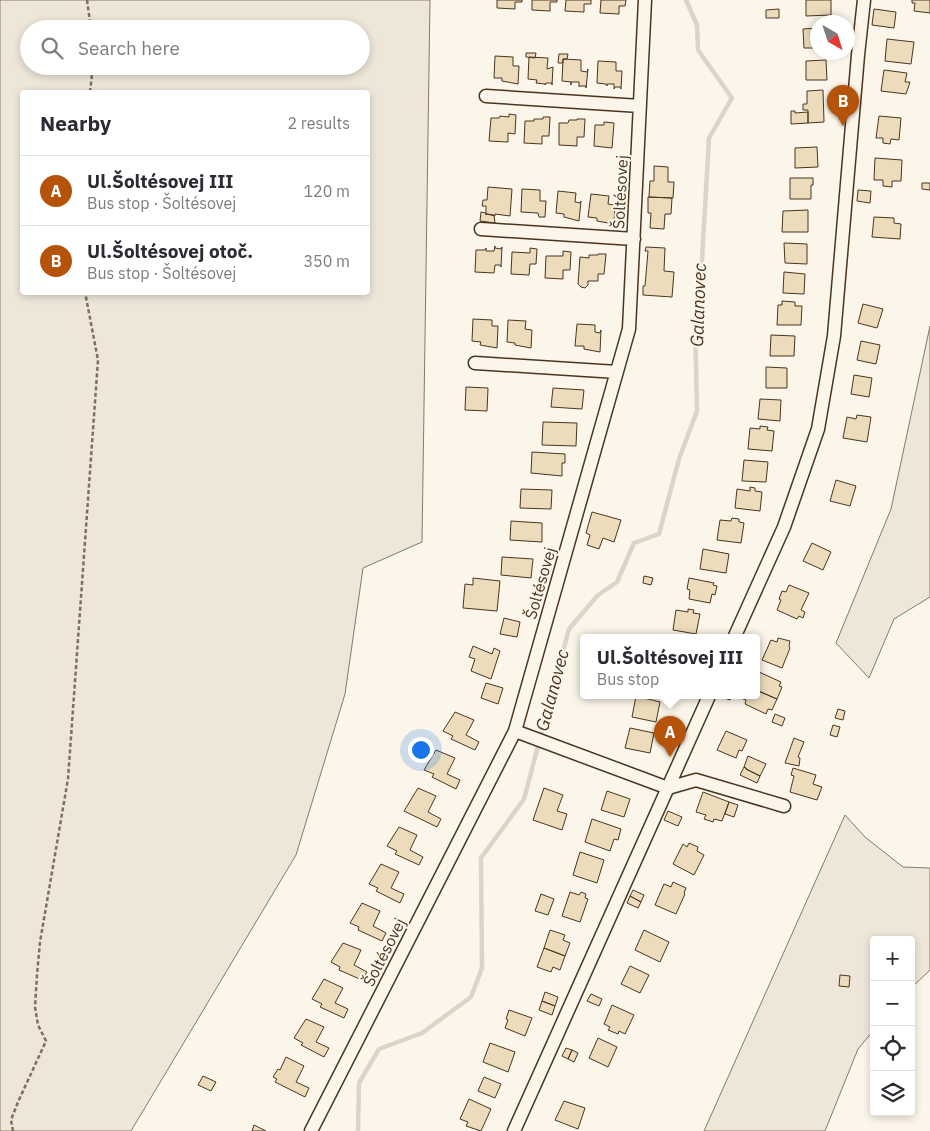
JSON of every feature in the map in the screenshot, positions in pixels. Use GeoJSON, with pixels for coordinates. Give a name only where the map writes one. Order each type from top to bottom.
{"type":"FeatureCollection","features":[{"type":"Feature","properties":{"kind":"street","name":"Šoltésovej"},"geometry":{"type":"LineString","coordinates":[[311,1131],[515,731],[630,329],[645,0]]}},
{"type":"Feature","properties":{"kind":"street"},"geometry":{"type":"LineString","coordinates":[[736,634],[784,527],[818,429],[834,336],[864,0]]}},
{"type":"Feature","properties":{"kind":"street"},"geometry":{"type":"LineString","coordinates":[[486,96],[640,106]]}},
{"type":"Feature","properties":{"kind":"street"},"geometry":{"type":"LineString","coordinates":[[481,229],[634,239]]}},
{"type":"Feature","properties":{"kind":"street"},"geometry":{"type":"LineString","coordinates":[[475,363],[617,372]]}},
{"type":"Feature","properties":{"kind":"street"},"geometry":{"type":"LineString","coordinates":[[514,1131],[708,699]]}},
{"type":"Feature","properties":{"kind":"street"},"geometry":{"type":"LineString","coordinates":[[515,731],[668,788],[696,780],[784,806]]}},
{"type":"Feature","properties":{"kind":"path"},"geometry":{"type":"LineString","coordinates":[[87,0],[90,20]]}},
{"type":"Feature","properties":{"kind":"path"},"geometry":{"type":"LineString","coordinates":[[90,90],[92,75]]}},
{"type":"Feature","properties":{"kind":"path"},"geometry":{"type":"LineString","coordinates":[[13,1131],[11,1120],[46,1041],[38,1025],[35,1007],[37,975],[40,942],[68,779],[98,360],[86,295]]}},
{"type":"Feature","properties":{"kind":"shaded area"},"geometry":{"type":"Polygon","coordinates":[[[0,0],[430,0],[422,542],[363,568],[345,694],[296,855],[131,1131],[0,1131],[0,0]]]}},
{"type":"Feature","properties":{"kind":"shaded area"},"geometry":{"type":"Polygon","coordinates":[[[930,326],[930,597],[894,619],[869,678],[836,643],[891,509],[930,326]]]}},
{"type":"Feature","properties":{"kind":"shaded area"},"geometry":{"type":"Polygon","coordinates":[[[845,815],[865,837],[903,867],[930,868],[930,970],[915,984],[915,936],[870,936],[870,1035],[858,1049],[825,1131],[704,1131],[845,815]]]}},
{"type":"Feature","properties":{"kind":"building"},"geometry":{"type":"Polygon","coordinates":[[[497,0],[522,0],[522,2],[515,2],[515,9],[497,8],[497,0]]]}},
{"type":"Feature","properties":{"kind":"building"},"geometry":{"type":"Polygon","coordinates":[[[532,0],[557,0],[557,2],[550,2],[550,11],[532,10],[532,0]]]}},
{"type":"Feature","properties":{"kind":"building"},"geometry":{"type":"Polygon","coordinates":[[[566,0],[591,0],[591,4],[584,4],[584,12],[565,11],[566,0]]]}},
{"type":"Feature","properties":{"kind":"building"},"geometry":{"type":"Polygon","coordinates":[[[601,0],[626,0],[625,6],[619,6],[619,14],[600,13],[601,0]]]}},
{"type":"Feature","properties":{"kind":"building"},"geometry":{"type":"Polygon","coordinates":[[[806,0],[831,0],[831,15],[806,16],[806,0]]]}},
{"type":"Feature","properties":{"kind":"building"},"geometry":{"type":"Polygon","coordinates":[[[912,0],[930,0],[930,13],[914,11],[915,3],[912,3],[912,0]]]}},
{"type":"Feature","properties":{"kind":"building"},"geometry":{"type":"Polygon","coordinates":[[[779,9],[779,18],[766,18],[766,10],[779,9]]]}},
{"type":"Feature","properties":{"kind":"building"},"geometry":{"type":"Polygon","coordinates":[[[874,9],[896,12],[894,28],[872,25],[874,9]]]}},
{"type":"Feature","properties":{"kind":"building"},"geometry":{"type":"Polygon","coordinates":[[[803,29],[810,29],[810,48],[804,48],[803,29]]]}},
{"type":"Feature","properties":{"kind":"building"},"geometry":{"type":"Polygon","coordinates":[[[887,39],[914,42],[911,64],[885,61],[887,39]]]}},
{"type":"Feature","properties":{"kind":"building"},"geometry":{"type":"Polygon","coordinates":[[[526,53],[536,53],[535,58],[526,57],[526,53]]]}},
{"type":"Feature","properties":{"kind":"building"},"geometry":{"type":"Polygon","coordinates":[[[559,54],[568,54],[567,59],[563,59],[563,63],[558,63],[559,54]]]}},
{"type":"Feature","properties":{"kind":"building"},"geometry":{"type":"Polygon","coordinates":[[[495,56],[513,57],[513,66],[519,66],[518,84],[502,81],[502,78],[494,78],[495,56]]]}},
{"type":"Feature","properties":{"kind":"building"},"geometry":{"type":"Polygon","coordinates":[[[529,57],[548,58],[547,69],[553,67],[552,85],[552,83],[546,83],[545,85],[536,83],[537,80],[528,79],[529,57]]]}},
{"type":"Feature","properties":{"kind":"building"},"geometry":{"type":"Polygon","coordinates":[[[563,59],[581,60],[581,71],[587,72],[588,69],[586,88],[586,86],[579,87],[579,82],[562,81],[563,59]]]}},
{"type":"Feature","properties":{"kind":"building"},"geometry":{"type":"Polygon","coordinates":[[[826,60],[827,80],[806,80],[806,61],[826,60]]]}},
{"type":"Feature","properties":{"kind":"building"},"geometry":{"type":"Polygon","coordinates":[[[598,61],[616,62],[616,71],[622,71],[621,89],[620,87],[615,87],[614,89],[614,84],[607,84],[607,86],[606,84],[597,83],[598,61]]]}},
{"type":"Feature","properties":{"kind":"building"},"geometry":{"type":"Polygon","coordinates":[[[884,70],[907,73],[905,82],[910,82],[906,94],[881,91],[884,70]]]}},
{"type":"Feature","properties":{"kind":"building"},"geometry":{"type":"Polygon","coordinates":[[[823,90],[824,122],[808,123],[808,110],[803,110],[803,104],[807,104],[807,91],[823,90]]]}},
{"type":"Feature","properties":{"kind":"building"},"geometry":{"type":"Polygon","coordinates":[[[791,111],[795,111],[795,113],[808,112],[808,123],[791,124],[791,111]]]}},
{"type":"Feature","properties":{"kind":"building"},"geometry":{"type":"Polygon","coordinates":[[[509,114],[516,115],[515,134],[508,133],[508,142],[489,141],[491,118],[509,117],[509,114]]]}},
{"type":"Feature","properties":{"kind":"building"},"geometry":{"type":"Polygon","coordinates":[[[879,116],[901,118],[899,140],[891,139],[890,144],[883,143],[883,138],[876,138],[879,116]]]}},
{"type":"Feature","properties":{"kind":"building"},"geometry":{"type":"Polygon","coordinates":[[[543,117],[550,117],[549,136],[542,136],[542,144],[524,143],[525,121],[543,119],[543,117]]]}},
{"type":"Feature","properties":{"kind":"building"},"geometry":{"type":"Polygon","coordinates":[[[585,119],[584,137],[577,137],[577,146],[559,145],[559,123],[568,123],[569,120],[585,119]]]}},
{"type":"Feature","properties":{"kind":"building"},"geometry":{"type":"Polygon","coordinates":[[[604,122],[614,123],[612,148],[594,146],[595,125],[604,125],[604,122]]]}},
{"type":"Feature","properties":{"kind":"building"},"geometry":{"type":"Polygon","coordinates":[[[817,147],[818,167],[795,168],[795,148],[817,147]]]}},
{"type":"Feature","properties":{"kind":"building"},"geometry":{"type":"Polygon","coordinates":[[[875,158],[902,160],[901,181],[892,181],[892,187],[883,186],[883,180],[874,180],[875,158]]]}},
{"type":"Feature","properties":{"kind":"building"},"geometry":{"type":"Polygon","coordinates":[[[654,166],[668,167],[668,182],[674,182],[673,198],[649,197],[650,181],[654,181],[654,166]]]}},
{"type":"Feature","properties":{"kind":"building"},"geometry":{"type":"Polygon","coordinates":[[[790,178],[813,178],[811,199],[790,199],[790,178]]]}},
{"type":"Feature","properties":{"kind":"building"},"geometry":{"type":"Polygon","coordinates":[[[922,183],[930,183],[930,190],[922,189],[922,183]]]}},
{"type":"Feature","properties":{"kind":"building"},"geometry":{"type":"Polygon","coordinates":[[[488,187],[512,189],[510,216],[486,215],[486,206],[482,206],[483,200],[487,200],[488,187]]]}},
{"type":"Feature","properties":{"kind":"building"},"geometry":{"type":"Polygon","coordinates":[[[522,189],[540,190],[540,201],[546,201],[545,217],[539,217],[538,213],[521,212],[522,189]]]}},
{"type":"Feature","properties":{"kind":"building"},"geometry":{"type":"Polygon","coordinates":[[[858,190],[871,191],[870,203],[857,201],[858,190]]]}},
{"type":"Feature","properties":{"kind":"building"},"geometry":{"type":"Polygon","coordinates":[[[558,191],[576,193],[575,202],[580,203],[581,201],[579,221],[564,217],[564,214],[556,213],[558,191]]]}},
{"type":"Feature","properties":{"kind":"building"},"geometry":{"type":"Polygon","coordinates":[[[591,194],[609,196],[608,204],[615,205],[614,224],[597,221],[597,218],[588,217],[591,194]]]}},
{"type":"Feature","properties":{"kind":"building"},"geometry":{"type":"Polygon","coordinates":[[[648,197],[672,198],[671,214],[665,214],[664,229],[650,228],[651,213],[648,213],[648,197]]]}},
{"type":"Feature","properties":{"kind":"building"},"geometry":{"type":"Polygon","coordinates":[[[808,210],[808,232],[782,232],[783,211],[808,210]]]}},
{"type":"Feature","properties":{"kind":"building"},"geometry":{"type":"Polygon","coordinates":[[[481,212],[486,213],[486,215],[494,215],[495,223],[480,221],[481,212]]]}},
{"type":"Feature","properties":{"kind":"building"},"geometry":{"type":"Polygon","coordinates":[[[874,217],[894,218],[894,223],[901,224],[900,239],[872,237],[874,217]]]}},
{"type":"Feature","properties":{"kind":"building"},"geometry":{"type":"Polygon","coordinates":[[[784,243],[807,244],[807,264],[785,263],[784,243]]]}},
{"type":"Feature","properties":{"kind":"building"},"geometry":{"type":"Polygon","coordinates":[[[495,246],[495,248],[501,249],[502,247],[501,267],[500,265],[495,265],[494,273],[475,272],[476,250],[485,250],[486,248],[486,251],[494,251],[495,246]]]}},
{"type":"Feature","properties":{"kind":"building"},"geometry":{"type":"Polygon","coordinates":[[[646,247],[665,248],[664,271],[674,272],[672,297],[643,295],[648,251],[645,251],[646,247]]]}},
{"type":"Feature","properties":{"kind":"building"},"geometry":{"type":"Polygon","coordinates":[[[530,248],[537,249],[536,264],[530,264],[529,275],[511,274],[512,252],[530,253],[530,248]]]}},
{"type":"Feature","properties":{"kind":"building"},"geometry":{"type":"Polygon","coordinates":[[[563,251],[571,252],[570,270],[563,270],[563,279],[545,278],[546,256],[563,256],[563,251]]]}},
{"type":"Feature","properties":{"kind":"building"},"geometry":{"type":"Polygon","coordinates":[[[606,254],[604,274],[598,274],[598,281],[588,281],[588,285],[585,288],[581,287],[578,284],[580,257],[589,258],[589,255],[606,254]]]}},
{"type":"Feature","properties":{"kind":"building"},"geometry":{"type":"Polygon","coordinates":[[[784,272],[805,274],[804,294],[783,293],[784,272]]]}},
{"type":"Feature","properties":{"kind":"building"},"geometry":{"type":"Polygon","coordinates":[[[782,301],[795,302],[795,306],[802,306],[801,325],[777,325],[778,305],[782,305],[782,301]]]}},
{"type":"Feature","properties":{"kind":"building"},"geometry":{"type":"Polygon","coordinates":[[[863,304],[883,309],[877,328],[858,323],[863,304]]]}},
{"type":"Feature","properties":{"kind":"building"},"geometry":{"type":"Polygon","coordinates":[[[473,319],[492,320],[492,326],[498,326],[497,348],[480,345],[481,342],[472,341],[473,319]]]}},
{"type":"Feature","properties":{"kind":"building"},"geometry":{"type":"Polygon","coordinates":[[[508,320],[526,321],[525,329],[532,330],[531,348],[507,342],[508,320]]]}},
{"type":"Feature","properties":{"kind":"building"},"geometry":{"type":"Polygon","coordinates":[[[577,324],[595,325],[595,332],[600,333],[601,330],[600,352],[584,349],[584,346],[575,346],[577,324]]]}},
{"type":"Feature","properties":{"kind":"building"},"geometry":{"type":"Polygon","coordinates":[[[771,335],[795,336],[794,356],[770,356],[771,335]]]}},
{"type":"Feature","properties":{"kind":"building"},"geometry":{"type":"Polygon","coordinates":[[[861,341],[880,345],[876,364],[857,360],[861,341]]]}},
{"type":"Feature","properties":{"kind":"building"},"geometry":{"type":"Polygon","coordinates":[[[766,367],[787,368],[787,388],[766,388],[766,367]]]}},
{"type":"Feature","properties":{"kind":"building"},"geometry":{"type":"Polygon","coordinates":[[[854,375],[872,378],[869,397],[851,394],[854,375]]]}},
{"type":"Feature","properties":{"kind":"building"},"geometry":{"type":"Polygon","coordinates":[[[466,387],[488,388],[487,411],[465,410],[466,387]]]}},
{"type":"Feature","properties":{"kind":"building"},"geometry":{"type":"Polygon","coordinates":[[[553,388],[584,390],[582,409],[551,407],[553,388]]]}},
{"type":"Feature","properties":{"kind":"building"},"geometry":{"type":"Polygon","coordinates":[[[760,399],[781,400],[780,421],[758,419],[760,399]]]}},
{"type":"Feature","properties":{"kind":"building"},"geometry":{"type":"Polygon","coordinates":[[[857,415],[871,417],[867,442],[843,438],[847,417],[856,419],[857,415]]]}},
{"type":"Feature","properties":{"kind":"building"},"geometry":{"type":"Polygon","coordinates":[[[543,422],[577,423],[576,446],[542,445],[543,422]]]}},
{"type":"Feature","properties":{"kind":"building"},"geometry":{"type":"Polygon","coordinates":[[[760,426],[768,427],[767,430],[774,431],[772,451],[748,449],[750,428],[760,429],[760,426]]]}},
{"type":"Feature","properties":{"kind":"building"},"geometry":{"type":"Polygon","coordinates":[[[532,452],[565,454],[565,463],[562,463],[562,476],[531,473],[532,452]]]}},
{"type":"Feature","properties":{"kind":"building"},"geometry":{"type":"Polygon","coordinates":[[[744,460],[768,462],[766,482],[742,481],[744,460]]]}},
{"type":"Feature","properties":{"kind":"building"},"geometry":{"type":"Polygon","coordinates":[[[836,480],[856,486],[850,506],[830,501],[836,480]]]}},
{"type":"Feature","properties":{"kind":"building"},"geometry":{"type":"Polygon","coordinates":[[[750,487],[755,488],[755,491],[762,492],[760,511],[735,508],[737,489],[750,491],[750,487]]]}},
{"type":"Feature","properties":{"kind":"building"},"geometry":{"type":"Polygon","coordinates":[[[521,489],[552,490],[551,509],[520,508],[521,489]]]}},
{"type":"Feature","properties":{"kind":"building"},"geometry":{"type":"Polygon","coordinates":[[[592,512],[621,520],[614,542],[603,538],[599,549],[587,545],[590,535],[586,533],[592,512]]]}},
{"type":"Feature","properties":{"kind":"building"},"geometry":{"type":"Polygon","coordinates":[[[732,518],[739,519],[739,522],[744,523],[741,543],[717,540],[720,520],[731,521],[732,518]]]}},
{"type":"Feature","properties":{"kind":"building"},"geometry":{"type":"Polygon","coordinates":[[[511,521],[542,523],[542,542],[510,540],[511,521]]]}},
{"type":"Feature","properties":{"kind":"building"},"geometry":{"type":"Polygon","coordinates":[[[812,543],[831,552],[823,570],[803,561],[812,543]]]}},
{"type":"Feature","properties":{"kind":"building"},"geometry":{"type":"Polygon","coordinates":[[[703,549],[729,554],[726,573],[700,569],[703,549]]]}},
{"type":"Feature","properties":{"kind":"building"},"geometry":{"type":"Polygon","coordinates":[[[502,557],[533,559],[531,578],[501,575],[502,557]]]}},
{"type":"Feature","properties":{"kind":"building"},"geometry":{"type":"Polygon","coordinates":[[[644,576],[653,578],[651,585],[643,583],[644,576]]]}},
{"type":"Feature","properties":{"kind":"building"},"geometry":{"type":"Polygon","coordinates":[[[473,578],[500,581],[497,611],[463,608],[465,584],[473,585],[473,578]]]}},
{"type":"Feature","properties":{"kind":"building"},"geometry":{"type":"Polygon","coordinates":[[[689,578],[714,583],[713,585],[717,586],[715,595],[712,594],[710,603],[689,599],[690,590],[687,589],[689,578]]]}},
{"type":"Feature","properties":{"kind":"building"},"geometry":{"type":"Polygon","coordinates":[[[789,585],[809,593],[801,610],[805,612],[803,618],[799,616],[797,619],[777,610],[782,591],[786,592],[789,585]]]}},
{"type":"Feature","properties":{"kind":"building"},"geometry":{"type":"Polygon","coordinates":[[[688,609],[694,610],[693,613],[700,614],[696,634],[673,630],[676,610],[688,612],[688,609]]]}},
{"type":"Feature","properties":{"kind":"building"},"geometry":{"type":"Polygon","coordinates":[[[504,618],[520,622],[517,637],[500,634],[504,618]]]}},
{"type":"Feature","properties":{"kind":"building"},"geometry":{"type":"Polygon","coordinates":[[[778,638],[790,641],[790,648],[782,668],[762,660],[771,640],[777,642],[778,638]]]}},
{"type":"Feature","properties":{"kind":"building"},"geometry":{"type":"Polygon","coordinates":[[[473,646],[492,654],[494,648],[500,651],[491,679],[471,671],[475,659],[469,657],[473,646]]]}},
{"type":"Feature","properties":{"kind":"building"},"geometry":{"type":"Polygon","coordinates":[[[760,672],[781,682],[779,686],[782,687],[777,699],[760,692],[760,672]]]}},
{"type":"Feature","properties":{"kind":"building"},"geometry":{"type":"Polygon","coordinates":[[[486,683],[503,688],[498,704],[481,698],[486,683]]]}},
{"type":"Feature","properties":{"kind":"building"},"geometry":{"type":"Polygon","coordinates":[[[760,692],[777,699],[772,710],[768,709],[766,714],[745,704],[746,700],[743,699],[760,699],[760,692]]]}},
{"type":"Feature","properties":{"kind":"building"},"geometry":{"type":"Polygon","coordinates":[[[635,699],[648,699],[660,702],[656,722],[632,717],[635,699]]]}},
{"type":"Feature","properties":{"kind":"building"},"geometry":{"type":"Polygon","coordinates":[[[838,709],[845,711],[843,720],[835,718],[838,709]]]}},
{"type":"Feature","properties":{"kind":"building"},"geometry":{"type":"Polygon","coordinates":[[[455,712],[474,720],[466,735],[479,742],[475,750],[451,739],[453,736],[443,731],[455,712]]]}},
{"type":"Feature","properties":{"kind":"building"},"geometry":{"type":"Polygon","coordinates":[[[775,714],[785,718],[782,726],[772,722],[775,714]]]}},
{"type":"Feature","properties":{"kind":"building"},"geometry":{"type":"Polygon","coordinates":[[[833,725],[840,727],[837,737],[830,735],[833,725]]]}},
{"type":"Feature","properties":{"kind":"building"},"geometry":{"type":"Polygon","coordinates":[[[630,728],[654,733],[650,753],[625,748],[630,728]]]}},
{"type":"Feature","properties":{"kind":"building"},"geometry":{"type":"Polygon","coordinates":[[[726,731],[747,740],[742,751],[739,750],[736,758],[717,750],[726,731]]]}},
{"type":"Feature","properties":{"kind":"building"},"geometry":{"type":"Polygon","coordinates":[[[794,738],[804,742],[798,757],[800,758],[799,766],[785,763],[794,738]]]}},
{"type":"Feature","properties":{"kind":"building"},"geometry":{"type":"Polygon","coordinates":[[[436,750],[455,758],[447,774],[460,780],[456,789],[432,777],[434,774],[424,770],[436,750]]]}},
{"type":"Feature","properties":{"kind":"building"},"geometry":{"type":"Polygon","coordinates":[[[748,756],[766,764],[760,776],[744,767],[748,756]]]}},
{"type":"Feature","properties":{"kind":"building"},"geometry":{"type":"Polygon","coordinates":[[[744,767],[760,776],[757,783],[740,775],[744,767]]]}},
{"type":"Feature","properties":{"kind":"building"},"geometry":{"type":"Polygon","coordinates":[[[793,768],[816,775],[813,784],[822,787],[817,800],[790,792],[794,776],[791,775],[793,768]]]}},
{"type":"Feature","properties":{"kind":"building"},"geometry":{"type":"Polygon","coordinates":[[[418,788],[436,796],[428,812],[441,819],[437,827],[404,811],[418,788]]]}},
{"type":"Feature","properties":{"kind":"building"},"geometry":{"type":"Polygon","coordinates":[[[544,788],[563,795],[557,811],[567,814],[562,830],[533,820],[544,788]]]}},
{"type":"Feature","properties":{"kind":"building"},"geometry":{"type":"Polygon","coordinates":[[[607,791],[630,799],[624,817],[601,810],[607,791]]]}},
{"type":"Feature","properties":{"kind":"building"},"geometry":{"type":"Polygon","coordinates":[[[703,792],[729,802],[722,821],[714,819],[713,822],[704,819],[706,815],[696,812],[703,792]]]}},
{"type":"Feature","properties":{"kind":"building"},"geometry":{"type":"Polygon","coordinates":[[[729,802],[738,805],[734,817],[725,814],[729,802]]]}},
{"type":"Feature","properties":{"kind":"building"},"geometry":{"type":"Polygon","coordinates":[[[668,811],[682,817],[678,826],[664,820],[668,811]]]}},
{"type":"Feature","properties":{"kind":"building"},"geometry":{"type":"Polygon","coordinates":[[[592,819],[621,829],[618,840],[614,839],[610,851],[585,842],[592,819]]]}},
{"type":"Feature","properties":{"kind":"building"},"geometry":{"type":"Polygon","coordinates":[[[399,827],[417,835],[410,850],[423,857],[419,865],[395,854],[397,851],[387,846],[399,827]]]}},
{"type":"Feature","properties":{"kind":"building"},"geometry":{"type":"Polygon","coordinates":[[[689,843],[698,847],[697,851],[704,855],[694,875],[673,864],[683,844],[687,847],[689,843]]]}},
{"type":"Feature","properties":{"kind":"building"},"geometry":{"type":"Polygon","coordinates":[[[580,852],[604,860],[597,883],[573,875],[580,852]]]}},
{"type":"Feature","properties":{"kind":"building"},"geometry":{"type":"Polygon","coordinates":[[[381,864],[399,872],[391,888],[404,894],[400,903],[376,891],[378,888],[369,884],[381,864]]]}},
{"type":"Feature","properties":{"kind":"building"},"geometry":{"type":"Polygon","coordinates":[[[673,882],[686,888],[676,914],[655,905],[664,884],[671,887],[673,882]]]}},
{"type":"Feature","properties":{"kind":"building"},"geometry":{"type":"Polygon","coordinates":[[[633,890],[644,895],[641,902],[630,896],[633,890]]]}},
{"type":"Feature","properties":{"kind":"building"},"geometry":{"type":"Polygon","coordinates":[[[570,892],[579,895],[581,892],[586,894],[585,898],[588,899],[580,922],[562,916],[570,892]]]}},
{"type":"Feature","properties":{"kind":"building"},"geometry":{"type":"Polygon","coordinates":[[[541,894],[554,899],[548,915],[535,911],[541,894]]]}},
{"type":"Feature","properties":{"kind":"building"},"geometry":{"type":"Polygon","coordinates":[[[630,896],[641,902],[638,908],[627,903],[630,896]]]}},
{"type":"Feature","properties":{"kind":"building"},"geometry":{"type":"Polygon","coordinates":[[[362,903],[380,911],[373,926],[386,933],[382,941],[358,930],[359,927],[350,923],[362,903]]]}},
{"type":"Feature","properties":{"kind":"building"},"geometry":{"type":"Polygon","coordinates":[[[550,930],[565,935],[563,940],[570,943],[565,956],[544,948],[550,930]]]}},
{"type":"Feature","properties":{"kind":"building"},"geometry":{"type":"Polygon","coordinates":[[[644,930],[669,942],[660,962],[635,950],[644,930]]]}},
{"type":"Feature","properties":{"kind":"building"},"geometry":{"type":"Polygon","coordinates":[[[343,943],[361,950],[354,965],[367,972],[362,980],[339,970],[340,967],[331,962],[343,943]]]}},
{"type":"Feature","properties":{"kind":"building"},"geometry":{"type":"Polygon","coordinates":[[[544,948],[565,956],[560,970],[553,967],[551,972],[537,967],[544,948]]]}},
{"type":"Feature","properties":{"kind":"building"},"geometry":{"type":"Polygon","coordinates":[[[630,966],[649,975],[640,993],[621,984],[630,966]]]}},
{"type":"Feature","properties":{"kind":"building"},"geometry":{"type":"Polygon","coordinates":[[[840,975],[850,976],[849,987],[839,986],[840,975]]]}},
{"type":"Feature","properties":{"kind":"building"},"geometry":{"type":"Polygon","coordinates":[[[324,979],[343,988],[335,1003],[348,1009],[344,1018],[320,1007],[322,1004],[312,999],[324,979]]]}},
{"type":"Feature","properties":{"kind":"building"},"geometry":{"type":"Polygon","coordinates":[[[545,992],[558,997],[555,1006],[542,1001],[545,992]]]}},
{"type":"Feature","properties":{"kind":"building"},"geometry":{"type":"Polygon","coordinates":[[[591,994],[602,999],[599,1006],[587,1001],[591,994]]]}},
{"type":"Feature","properties":{"kind":"building"},"geometry":{"type":"Polygon","coordinates":[[[542,1001],[555,1006],[552,1015],[539,1010],[542,1001]]]}},
{"type":"Feature","properties":{"kind":"building"},"geometry":{"type":"Polygon","coordinates":[[[612,1005],[634,1015],[625,1034],[619,1031],[618,1034],[608,1030],[610,1027],[604,1024],[612,1005]]]}},
{"type":"Feature","properties":{"kind":"building"},"geometry":{"type":"Polygon","coordinates":[[[509,1010],[532,1018],[525,1036],[505,1028],[509,1010]]]}},
{"type":"Feature","properties":{"kind":"building"},"geometry":{"type":"Polygon","coordinates":[[[306,1019],[324,1027],[316,1042],[329,1048],[324,1057],[301,1045],[303,1043],[294,1038],[306,1019]]]}},
{"type":"Feature","properties":{"kind":"building"},"geometry":{"type":"Polygon","coordinates":[[[598,1038],[617,1047],[608,1067],[589,1058],[598,1038]]]}},
{"type":"Feature","properties":{"kind":"building"},"geometry":{"type":"Polygon","coordinates":[[[490,1043],[515,1052],[508,1072],[483,1062],[490,1043]]]}},
{"type":"Feature","properties":{"kind":"building"},"geometry":{"type":"Polygon","coordinates":[[[566,1048],[572,1050],[568,1059],[562,1056],[566,1048]]]}},
{"type":"Feature","properties":{"kind":"building"},"geometry":{"type":"Polygon","coordinates":[[[572,1050],[578,1053],[574,1062],[568,1059],[572,1050]]]}},
{"type":"Feature","properties":{"kind":"building"},"geometry":{"type":"Polygon","coordinates":[[[286,1057],[304,1066],[296,1082],[309,1088],[305,1097],[275,1082],[277,1079],[273,1077],[278,1069],[280,1070],[286,1057]]]}},
{"type":"Feature","properties":{"kind":"building"},"geometry":{"type":"Polygon","coordinates":[[[203,1076],[216,1082],[211,1091],[198,1085],[203,1076]]]}},
{"type":"Feature","properties":{"kind":"building"},"geometry":{"type":"Polygon","coordinates":[[[484,1077],[501,1084],[495,1098],[478,1091],[484,1077]]]}},
{"type":"Feature","properties":{"kind":"building"},"geometry":{"type":"Polygon","coordinates":[[[469,1099],[491,1109],[481,1131],[466,1126],[468,1122],[460,1119],[469,1099]]]}},
{"type":"Feature","properties":{"kind":"building"},"geometry":{"type":"Polygon","coordinates":[[[564,1101],[585,1108],[578,1129],[555,1120],[564,1101]]]}},
{"type":"Feature","properties":{"kind":"building"},"geometry":{"type":"Polygon","coordinates":[[[254,1125],[266,1131],[252,1131],[254,1125]]]}},
{"type":"Feature","properties":{"kind":"waterway","name":"Galanovec"},"geometry":{"type":"LineString","coordinates":[[358,1131],[359,1083],[379,1049],[422,1033],[471,997],[482,968],[481,858],[524,799],[569,629],[598,595],[617,582],[634,543],[659,534],[679,459],[697,411],[695,321],[702,260],[709,138],[732,98],[698,50],[697,25],[686,0]]}},
{"type":"Feature","properties":{"kind":"place","name":"Ul.Šoltésovej otoč."},"geometry":{"type":"Point","coordinates":[843,126]}},
{"type":"Feature","properties":{"kind":"place","name":"Ul.Šoltésovej III"},"geometry":{"type":"Point","coordinates":[670,757]}}]}
